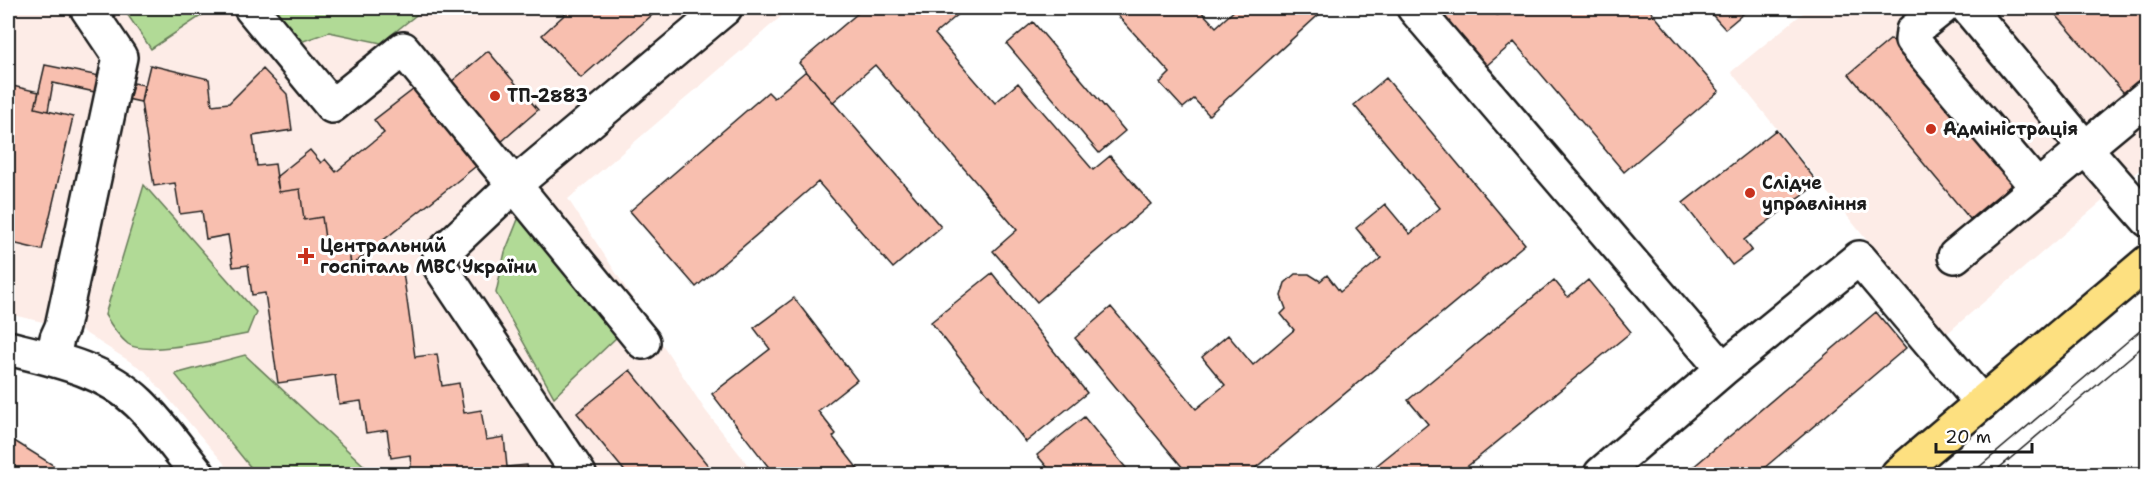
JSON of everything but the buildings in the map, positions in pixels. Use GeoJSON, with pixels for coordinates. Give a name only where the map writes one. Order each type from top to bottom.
{"type":"FeatureCollection","features":[{"type":"Feature","properties":{"kind":"main road"},"geometry":{"type":"LineString","coordinates":[[1898,474],[2148,262]]}},
{"type":"Feature","properties":{"kind":"street"},"geometry":{"type":"LineString","coordinates":[[53,359],[57,338],[62,327],[120,57],[87,8]]}},
{"type":"Feature","properties":{"kind":"street"},"geometry":{"type":"LineString","coordinates":[[251,8],[332,106],[403,49],[643,342]]}},
{"type":"Feature","properties":{"kind":"street"},"geometry":{"type":"LineString","coordinates":[[579,474],[441,268],[439,261],[441,254],[514,185],[724,8]]}},
{"type":"Feature","properties":{"kind":"street"},"geometry":{"type":"LineString","coordinates":[[1414,8],[1723,369]]}},
{"type":"Feature","properties":{"kind":"street"},"geometry":{"type":"LineString","coordinates":[[1942,8],[1913,31],[1912,40],[2037,187]]}},
{"type":"Feature","properties":{"kind":"street"},"geometry":{"type":"LineString","coordinates":[[1968,8],[2148,220]]}},
{"type":"Feature","properties":{"kind":"street"},"geometry":{"type":"LineString","coordinates":[[1955,256],[2148,96]]}},
{"type":"Feature","properties":{"kind":"street"},"geometry":{"type":"LineString","coordinates":[[1601,474],[1723,369],[1859,258],[1982,403]]}},
{"type":"Feature","properties":{"kind":"street"},"geometry":{"type":"LineString","coordinates":[[8,348],[53,359],[105,379],[139,402],[198,474]]}},
{"type":"Feature","properties":{"kind":"shaded area","name":"Центральний госпіталь МВС України"},"geometry":{"type":"Polygon","coordinates":[[[8,8],[791,8],[568,199],[705,410],[755,474],[233,474],[145,371],[82,331],[8,314],[8,8]]]}},
{"type":"Feature","properties":{"kind":"shaded area"},"geometry":{"type":"Polygon","coordinates":[[[1809,8],[2147,8],[2147,163],[1944,336],[1731,72],[1809,8]]]}},
{"type":"Feature","properties":{"kind":"green space"},"geometry":{"type":"Polygon","coordinates":[[[123,8],[213,8],[151,49],[123,8]]]}},
{"type":"Feature","properties":{"kind":"green space"},"geometry":{"type":"Polygon","coordinates":[[[265,8],[425,8],[381,43],[329,32],[298,43],[265,8]]]}},
{"type":"Feature","properties":{"kind":"green space"},"geometry":{"type":"Polygon","coordinates":[[[144,185],[256,312],[247,334],[167,348],[151,348],[128,344],[112,326],[105,315],[144,185]]]}},
{"type":"Feature","properties":{"kind":"green space"},"geometry":{"type":"Polygon","coordinates":[[[519,217],[618,336],[554,397],[496,293],[505,252],[519,217]]]}},
{"type":"Feature","properties":{"kind":"green space"},"geometry":{"type":"Polygon","coordinates":[[[245,355],[373,474],[256,474],[175,374],[245,355]]]}},
{"type":"Feature","properties":{"kind":"tram line"},"geometry":{"type":"LineString","coordinates":[[1971,474],[2148,324]]}},
{"type":"Feature","properties":{"kind":"tram line"},"geometry":{"type":"LineString","coordinates":[[1992,474],[2148,342]]}},
{"type":"Feature","properties":{"kind":"place","name":"ТП-2883"},"geometry":{"type":"Point","coordinates":[495,96]}},
{"type":"Feature","properties":{"kind":"place","name":"Адміністрація"},"geometry":{"type":"Point","coordinates":[1931,129]}},
{"type":"Feature","properties":{"kind":"place","name":"Слідче управління"},"geometry":{"type":"Point","coordinates":[1750,193]}},
{"type":"Feature","properties":{"kind":"place","name":"Центральний госпіталь МВС України"},"geometry":{"type":"Point","coordinates":[306,256]}}]}
